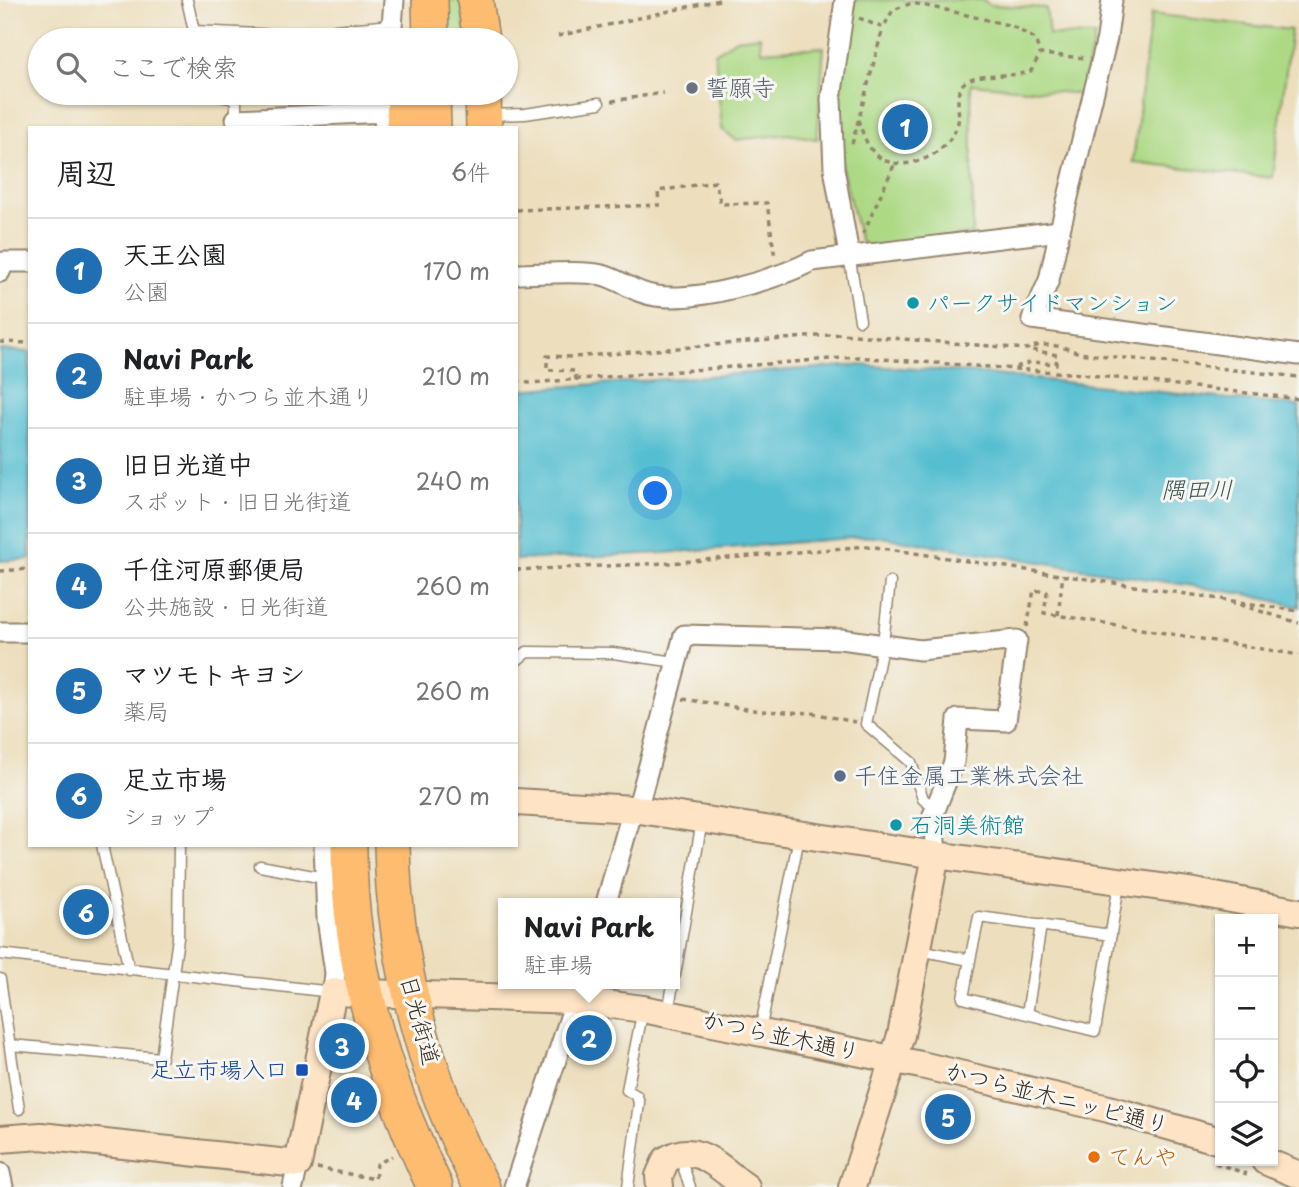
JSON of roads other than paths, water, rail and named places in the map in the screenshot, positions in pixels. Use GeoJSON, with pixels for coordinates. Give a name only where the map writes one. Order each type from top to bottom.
{"type":"FeatureCollection","features":[{"type":"Feature","properties":{"kind":"highway"},"geometry":{"type":"LineString","coordinates":[[430,0],[431,28]]}},
{"type":"Feature","properties":{"kind":"highway"},"geometry":{"type":"LineString","coordinates":[[475,0],[479,28]]}},
{"type":"Feature","properties":{"kind":"highway"},"geometry":{"type":"LineString","coordinates":[[432,105],[433,126]]}},
{"type":"Feature","properties":{"kind":"highway","name":"日光街道"},"geometry":{"type":"LineString","coordinates":[[349,847],[349,993],[435,1187]]}},
{"type":"Feature","properties":{"kind":"highway","name":"日光街道"},"geometry":{"type":"LineString","coordinates":[[392,847],[399,936],[412,995],[429,1058],[453,1126],[482,1187]]}},
{"type":"Feature","properties":{"kind":"street"},"geometry":{"type":"LineString","coordinates":[[394,0],[400,21]]}},
{"type":"Feature","properties":{"kind":"street"},"geometry":{"type":"LineString","coordinates":[[1112,0],[1102,59],[1049,279],[1032,319],[1299,355]]}},
{"type":"Feature","properties":{"kind":"street"},"geometry":{"type":"LineString","coordinates":[[844,6],[831,99],[832,146],[851,255]]}},
{"type":"Feature","properties":{"kind":"street"},"geometry":{"type":"LineString","coordinates":[[236,123],[393,111]]}},
{"type":"Feature","properties":{"kind":"street"},"geometry":{"type":"LineString","coordinates":[[518,274],[600,274],[629,290],[658,297],[727,289],[785,275],[812,261],[1059,234]]}},
{"type":"Feature","properties":{"kind":"street"},"geometry":{"type":"LineString","coordinates":[[1,262],[28,262]]}},
{"type":"Feature","properties":{"kind":"street"},"geometry":{"type":"LineString","coordinates":[[0,632],[28,632]]}},
{"type":"Feature","properties":{"kind":"street"},"geometry":{"type":"LineString","coordinates":[[608,898],[684,635],[783,636],[883,643],[919,650],[1017,640],[1006,721],[958,719],[954,762],[935,808],[936,855],[919,950],[893,1059],[852,1187]]}},
{"type":"Feature","properties":{"kind":"street"},"geometry":{"type":"LineString","coordinates":[[518,802],[635,809],[1120,880],[1299,912]]}},
{"type":"Feature","properties":{"kind":"street"},"geometry":{"type":"LineString","coordinates":[[0,1139],[41,1136],[295,1175],[349,993],[335,973],[324,878],[324,847]]}},
{"type":"Feature","properties":{"kind":"street"},"geometry":{"type":"LineString","coordinates":[[514,1187],[578,992]]}},
{"type":"Feature","properties":{"kind":"street","name":"かつら並木通り"},"geometry":{"type":"LineString","coordinates":[[349,993],[412,995],[578,992],[655,1011],[893,1059]]}},
{"type":"Feature","properties":{"kind":"street","name":"かつら並木ニッピ通り"},"geometry":{"type":"LineString","coordinates":[[893,1059],[1109,1109],[1215,1151]]}},
{"type":"Feature","properties":{"kind":"street"},"geometry":{"type":"LineString","coordinates":[[660,1187],[662,1167],[666,1160],[679,1153],[688,1152],[705,1156],[746,1187]]}},
{"type":"Feature","properties":{"kind":"street"},"geometry":{"type":"LineString","coordinates":[[1258,1168],[1299,1175]]}},
{"type":"Feature","properties":{"kind":"street"},"geometry":{"type":"LineString","coordinates":[[0,1173],[2,1187]]}},
{"type":"Feature","properties":{"kind":"lane"},"geometry":{"type":"LineString","coordinates":[[187,0],[193,28]]}},
{"type":"Feature","properties":{"kind":"lane"},"geometry":{"type":"LineString","coordinates":[[339,28],[400,21]]}},
{"type":"Feature","properties":{"kind":"lane"},"geometry":{"type":"LineString","coordinates":[[484,112],[525,114],[599,103]]}},
{"type":"Feature","properties":{"kind":"lane"},"geometry":{"type":"LineString","coordinates":[[236,105],[236,123]]}},
{"type":"Feature","properties":{"kind":"lane"},"geometry":{"type":"LineString","coordinates":[[851,255],[860,320]]}},
{"type":"Feature","properties":{"kind":"lane"},"geometry":{"type":"LineString","coordinates":[[890,582],[883,643],[866,724],[911,762],[923,799],[935,808]]}},
{"type":"Feature","properties":{"kind":"lane"},"geometry":{"type":"LineString","coordinates":[[518,659],[527,652],[613,653],[676,663]]}},
{"type":"Feature","properties":{"kind":"lane"},"geometry":{"type":"LineString","coordinates":[[680,947],[703,819]]}},
{"type":"Feature","properties":{"kind":"lane"},"geometry":{"type":"LineString","coordinates":[[760,1031],[800,833]]}},
{"type":"Feature","properties":{"kind":"lane"},"geometry":{"type":"LineString","coordinates":[[102,847],[130,970]]}},
{"type":"Feature","properties":{"kind":"lane"},"geometry":{"type":"LineString","coordinates":[[10,1045],[161,1058],[178,938],[179,847]]}},
{"type":"Feature","properties":{"kind":"lane"},"geometry":{"type":"LineString","coordinates":[[260,866],[324,878]]}},
{"type":"Feature","properties":{"kind":"lane"},"geometry":{"type":"LineString","coordinates":[[1111,934],[979,917],[963,998],[1095,1031],[1120,880]]}},
{"type":"Feature","properties":{"kind":"lane"},"geometry":{"type":"LineString","coordinates":[[1027,1014],[1041,925]]}},
{"type":"Feature","properties":{"kind":"lane"},"geometry":{"type":"LineString","coordinates":[[919,950],[970,960]]}},
{"type":"Feature","properties":{"kind":"lane"},"geometry":{"type":"LineString","coordinates":[[0,954],[349,993]]}},
{"type":"Feature","properties":{"kind":"lane"},"geometry":{"type":"LineString","coordinates":[[0,979],[19,1109]]}},
{"type":"Feature","properties":{"kind":"lane"},"geometry":{"type":"LineString","coordinates":[[628,1187],[639,1102],[638,1096],[627,1090],[655,1011],[670,989]]}},
{"type":"Feature","properties":{"kind":"lane"},"geometry":{"type":"LineString","coordinates":[[679,1153],[690,1187]]}},
{"type":"Feature","properties":{"kind":"water"},"geometry":{"type":"Polygon","coordinates":[[[0,350],[28,352],[28,559],[0,561],[0,350]]]}},
{"type":"Feature","properties":{"kind":"water","name":"隅田川"},"geometry":{"type":"Polygon","coordinates":[[[858,365],[976,373],[1299,406],[1299,607],[1250,595],[875,536],[665,553],[518,560],[518,390],[858,365]]]}},
{"type":"Feature","properties":{"kind":"place","name":"誓願寺"},"geometry":{"type":"Point","coordinates":[692,88]}},
{"type":"Feature","properties":{"kind":"place","name":"天王公園"},"geometry":{"type":"Point","coordinates":[905,127]}},
{"type":"Feature","properties":{"kind":"place","name":"パークサイドマンション"},"geometry":{"type":"Point","coordinates":[913,303]}},
{"type":"Feature","properties":{"kind":"place","name":"千住金属工業株式会社"},"geometry":{"type":"Point","coordinates":[840,776]}},
{"type":"Feature","properties":{"kind":"place","name":"石洞美術館"},"geometry":{"type":"Point","coordinates":[896,825]}},
{"type":"Feature","properties":{"kind":"place","name":"足立市場"},"geometry":{"type":"Point","coordinates":[86,912]}},
{"type":"Feature","properties":{"kind":"place","name":"Navi Park"},"geometry":{"type":"Point","coordinates":[589,1038]}},
{"type":"Feature","properties":{"kind":"place","name":"旧日光道中"},"geometry":{"type":"Point","coordinates":[342,1046]}},
{"type":"Feature","properties":{"kind":"place","name":"足立市場入口"},"geometry":{"type":"Point","coordinates":[302,1070]}},
{"type":"Feature","properties":{"kind":"place","name":"千住河原郵便局"},"geometry":{"type":"Point","coordinates":[354,1100]}},
{"type":"Feature","properties":{"kind":"place","name":"マツモトキヨシ"},"geometry":{"type":"Point","coordinates":[948,1117]}},
{"type":"Feature","properties":{"kind":"place","name":"てんや"},"geometry":{"type":"Point","coordinates":[1094,1157]}}]}
